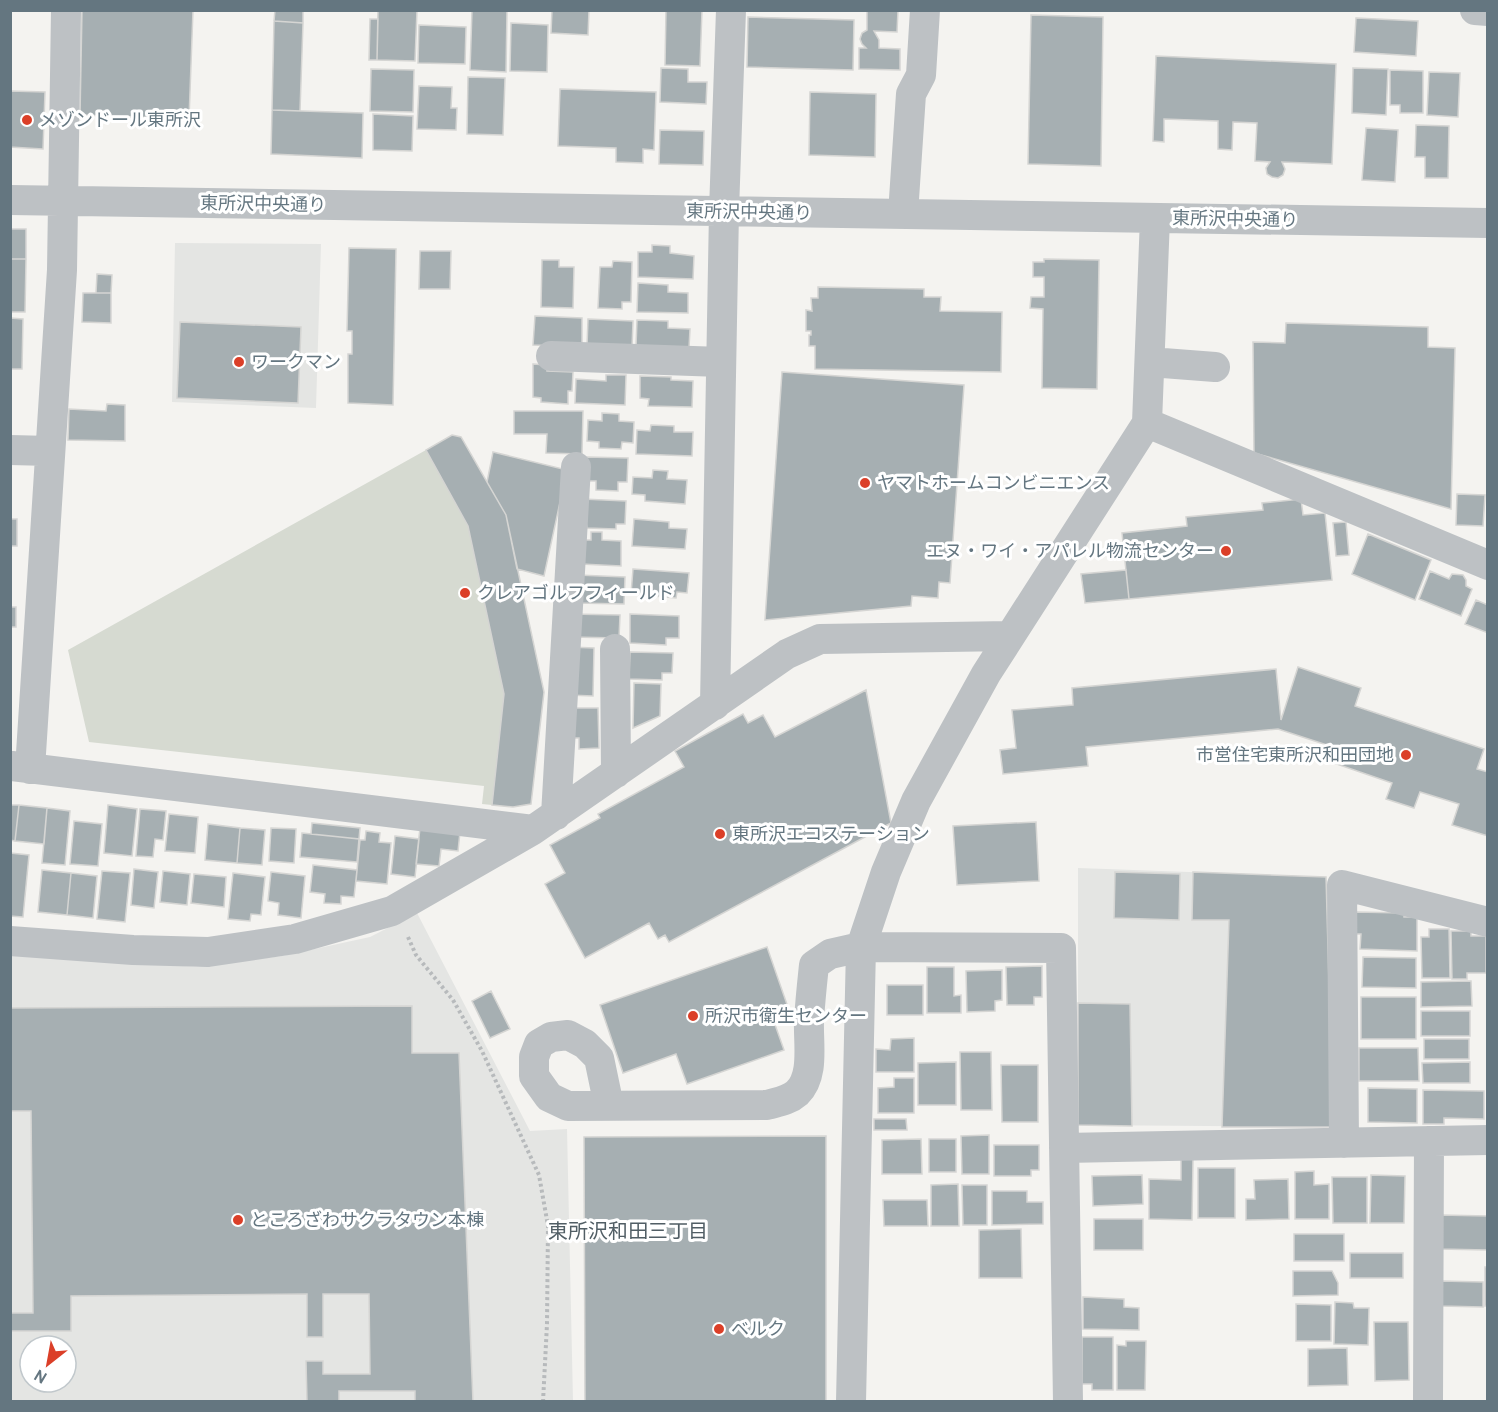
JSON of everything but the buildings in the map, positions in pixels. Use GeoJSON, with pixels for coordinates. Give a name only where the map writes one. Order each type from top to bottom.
{"type":"FeatureCollection","features":[{"type":"Feature","properties":{"kind":"street"},"geometry":{"type":"LineString","coordinates":[[66,10],[62,270],[50,451],[20,768],[544,822]]}},
{"type":"Feature","properties":{"kind":"street"},"geometry":{"type":"LineString","coordinates":[[715,705],[724,211],[731,10]]}},
{"type":"Feature","properties":{"kind":"street"},"geometry":{"type":"LineString","coordinates":[[903,214],[911,94],[921,75],[925,10]]}},
{"type":"Feature","properties":{"kind":"street"},"geometry":{"type":"LineString","coordinates":[[1474,10],[1488,11]]}},
{"type":"Feature","properties":{"kind":"street","name":"東所沢中央通り"},"geometry":{"type":"LineString","coordinates":[[10,200],[1488,223]]}},
{"type":"Feature","properties":{"kind":"street"},"geometry":{"type":"LineString","coordinates":[[851,1401],[861,947],[886,872],[916,801],[986,674],[1147,423],[1155,218]]}},
{"type":"Feature","properties":{"kind":"street"},"geometry":{"type":"LineString","coordinates":[[551,356],[721,362]]}},
{"type":"Feature","properties":{"kind":"street"},"geometry":{"type":"LineString","coordinates":[[1150,362],[1215,367]]}},
{"type":"Feature","properties":{"kind":"street"},"geometry":{"type":"LineString","coordinates":[[1147,423],[1488,565]]}},
{"type":"Feature","properties":{"kind":"street"},"geometry":{"type":"LineString","coordinates":[[10,450],[50,451]]}},
{"type":"Feature","properties":{"kind":"street"},"geometry":{"type":"LineString","coordinates":[[544,822],[576,467]]}},
{"type":"Feature","properties":{"kind":"street"},"geometry":{"type":"LineString","coordinates":[[10,941],[133,950],[208,952],[295,939],[392,910],[544,822],[787,654],[820,639],[1010,636]]}},
{"type":"Feature","properties":{"kind":"street"},"geometry":{"type":"LineString","coordinates":[[615,649],[616,773]]}},
{"type":"Feature","properties":{"kind":"street"},"geometry":{"type":"LineString","coordinates":[[1344,1143],[1342,885],[1488,922]]}},
{"type":"Feature","properties":{"kind":"street"},"geometry":{"type":"LineString","coordinates":[[609,1106],[766,1105],[784,1101],[797,1092],[808,1069],[814,965],[830,954],[861,947],[1061,948],[1068,1401]]}},
{"type":"Feature","properties":{"kind":"street"},"geometry":{"type":"LineString","coordinates":[[1064,1148],[1488,1140]]}},
{"type":"Feature","properties":{"kind":"street"},"geometry":{"type":"LineString","coordinates":[[1428,1141],[1428,1401]]}},
{"type":"Feature","properties":{"kind":"path"},"geometry":{"type":"LineString","coordinates":[[398,907],[401,922],[416,955],[453,1000],[482,1051],[539,1175],[548,1226],[543,1401]]}},
{"type":"Feature","properties":{"kind":"shaded area"},"geometry":{"type":"Polygon","coordinates":[[[175,243],[321,244],[316,408],[172,402],[175,243]]]}},
{"type":"Feature","properties":{"kind":"shaded area"},"geometry":{"type":"Polygon","coordinates":[[[426,450],[468,526],[504,694],[492,805],[482,804],[484,786],[89,742],[68,650],[426,450]]]}},
{"type":"Feature","properties":{"kind":"shaded area"},"geometry":{"type":"Polygon","coordinates":[[[1078,868],[1326,877],[1333,1127],[1078,1125],[1078,868]]]}},
{"type":"Feature","properties":{"kind":"shaded area","name":"ところざわサクラタウン本棟"},"geometry":{"type":"Polygon","coordinates":[[[417,913],[530,1131],[567,1129],[573,1401],[11,1401],[10,952],[196,967],[282,956],[370,937],[417,913]]]}},
{"type":"Feature","properties":{"kind":"place","name":"メゾンドール東所沢"},"geometry":{"type":"Point","coordinates":[27,120]}},
{"type":"Feature","properties":{"kind":"place","name":"ワークマン"},"geometry":{"type":"Point","coordinates":[239,362]}},
{"type":"Feature","properties":{"kind":"place","name":"ヤマトホームコンビニエンス"},"geometry":{"type":"Point","coordinates":[865,483]}},
{"type":"Feature","properties":{"kind":"place","name":"エヌ・ワイ・アパレル物流センター"},"geometry":{"type":"Point","coordinates":[1226,551]}},
{"type":"Feature","properties":{"kind":"place","name":"クレアゴルフフィールド"},"geometry":{"type":"Point","coordinates":[465,593]}},
{"type":"Feature","properties":{"kind":"place","name":"市営住宅東所沢和田団地"},"geometry":{"type":"Point","coordinates":[1406,755]}},
{"type":"Feature","properties":{"kind":"place","name":"東所沢エコステーション"},"geometry":{"type":"Point","coordinates":[720,834]}},
{"type":"Feature","properties":{"kind":"place","name":"所沢市衛生センター"},"geometry":{"type":"Point","coordinates":[693,1016]}},
{"type":"Feature","properties":{"kind":"place","name":"ところざわサクラタウン本棟"},"geometry":{"type":"Point","coordinates":[238,1220]}},
{"type":"Feature","properties":{"kind":"place","name":"ベルク"},"geometry":{"type":"Point","coordinates":[719,1329]}},
{"type":"Feature","properties":{"kind":"district","name":"東所沢和田三丁目"},"geometry":{"type":"Point","coordinates":[628,1231]}}]}
